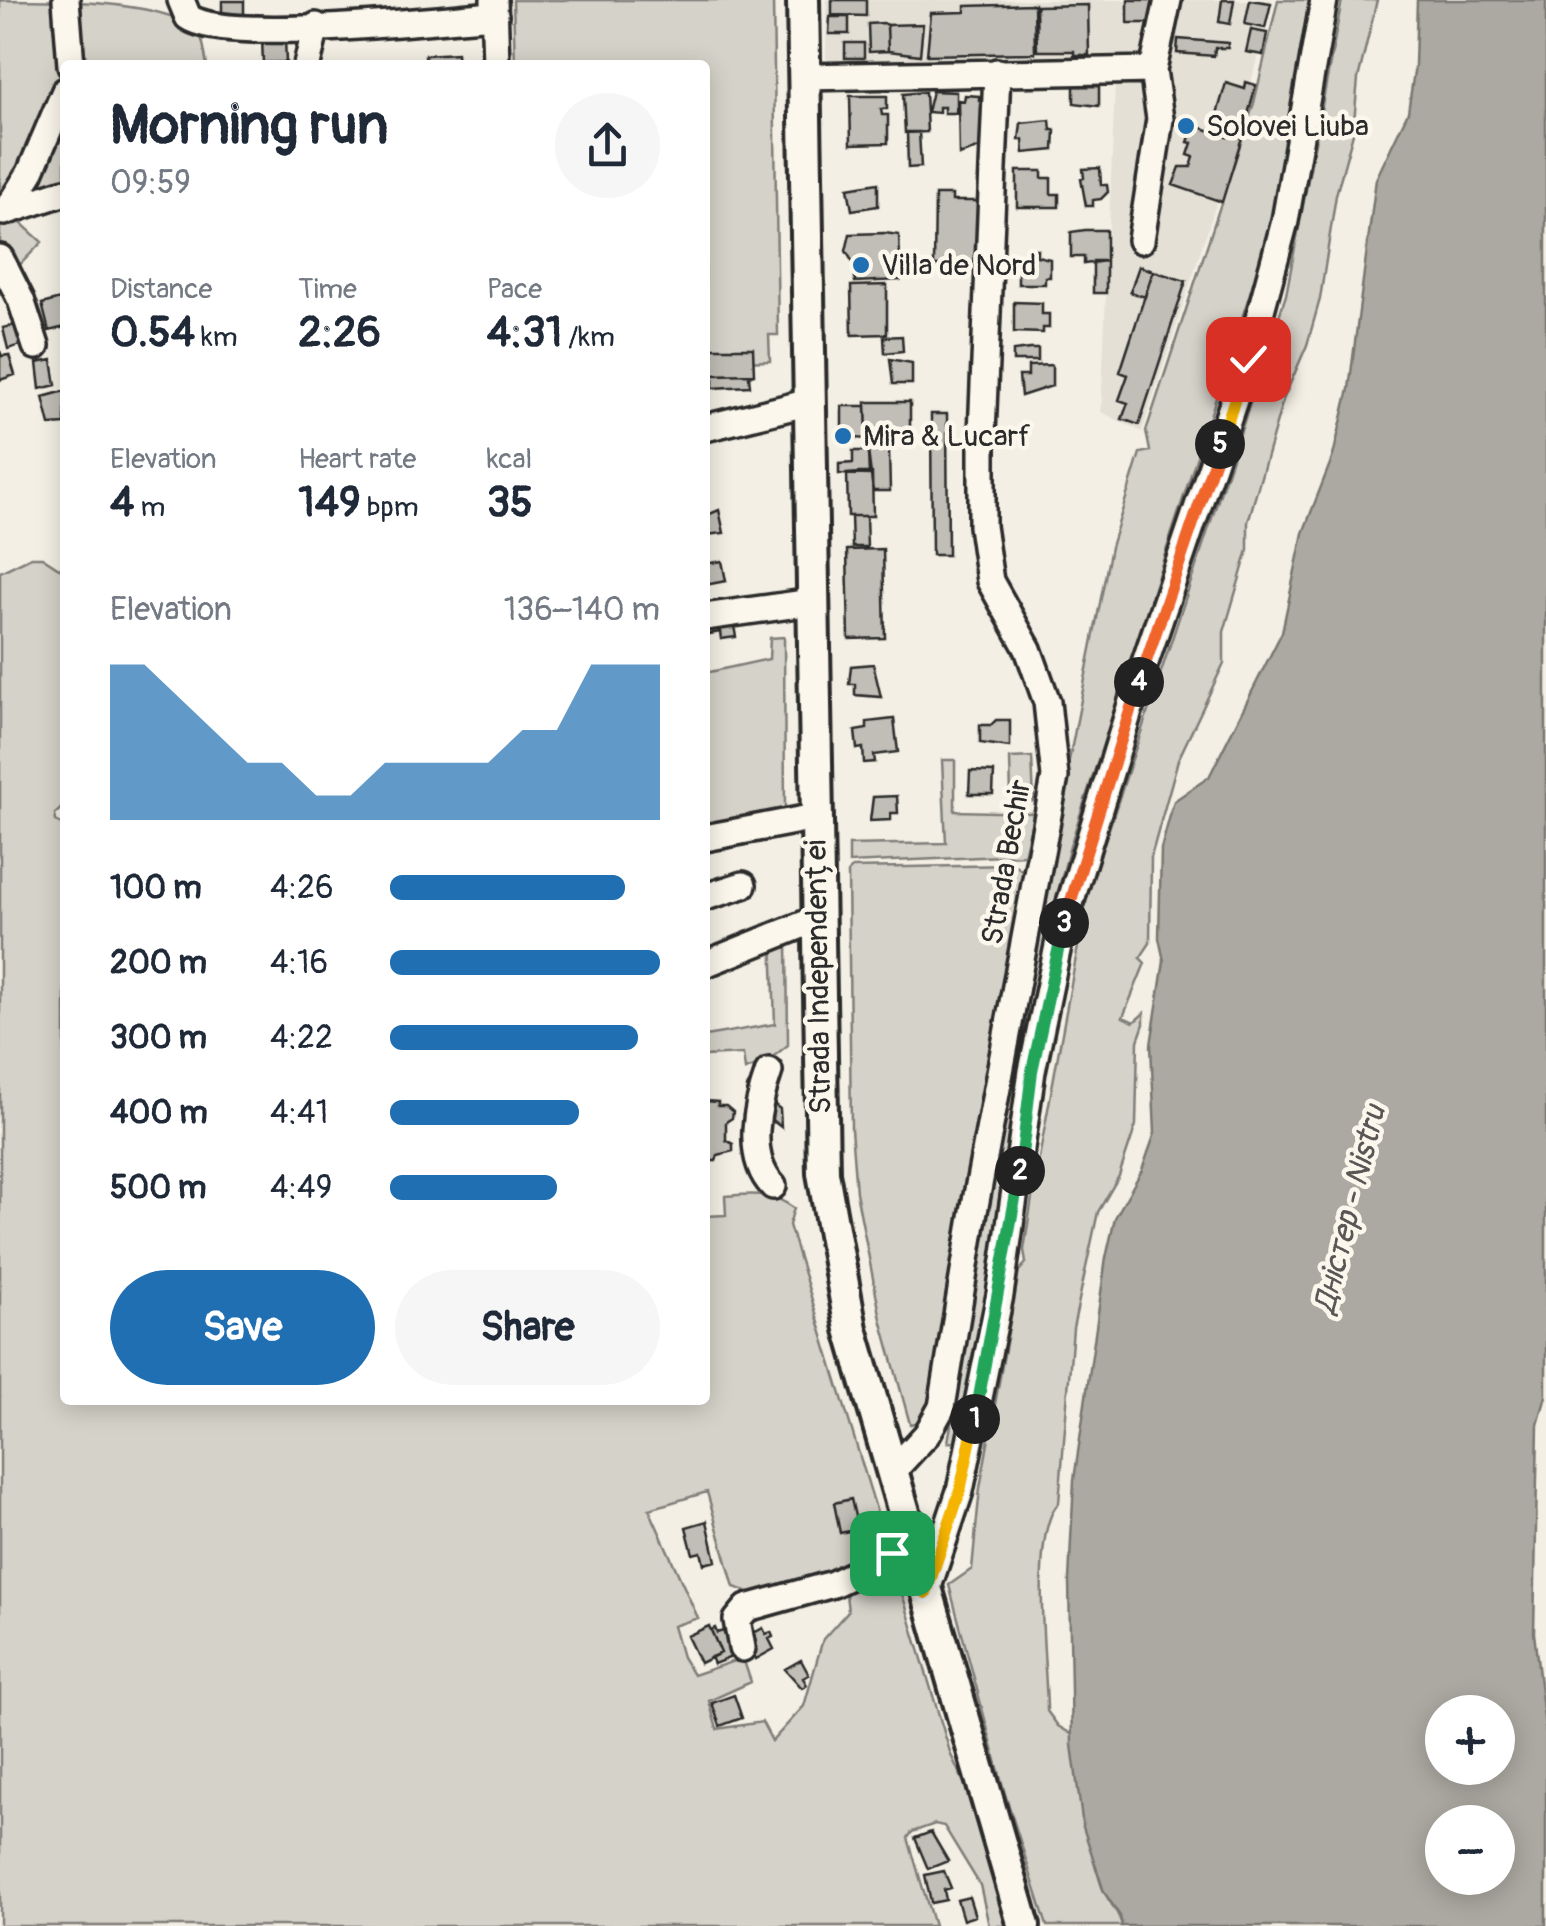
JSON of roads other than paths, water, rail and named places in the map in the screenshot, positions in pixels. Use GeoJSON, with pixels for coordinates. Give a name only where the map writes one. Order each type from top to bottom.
{"type":"FeatureCollection","features":[{"type":"Feature","properties":{"kind":"main road","name":"Strada Independenței"},"geometry":{"type":"LineString","coordinates":[[804,0],[823,1173],[851,1329],[1024,1926]]}},
{"type":"Feature","properties":{"kind":"street"},"geometry":{"type":"LineString","coordinates":[[66,0],[71,60]]}},
{"type":"Feature","properties":{"kind":"street"},"geometry":{"type":"LineString","coordinates":[[181,0],[188,16],[214,27],[316,26],[494,8],[496,60]]}},
{"type":"Feature","properties":{"kind":"street"},"geometry":{"type":"LineString","coordinates":[[1142,240],[1160,119],[1153,70],[1168,0]]}},
{"type":"Feature","properties":{"kind":"street"},"geometry":{"type":"LineString","coordinates":[[926,1593],[949,1527],[968,1452],[1000,1296],[1032,1071],[1060,936],[1133,698],[1248,359],[1286,221],[1324,0]]}},
{"type":"Feature","properties":{"kind":"street"},"geometry":{"type":"LineString","coordinates":[[309,60],[316,26]]}},
{"type":"Feature","properties":{"kind":"street"},"geometry":{"type":"LineString","coordinates":[[803,77],[1153,70]]}},
{"type":"Feature","properties":{"kind":"street","name":"Strada Bechir"},"geometry":{"type":"LineString","coordinates":[[891,1472],[927,1434],[942,1407],[973,1217],[1055,777],[1048,702],[1028,649],[990,581],[982,526],[996,72]]}},
{"type":"Feature","properties":{"kind":"street"},"geometry":{"type":"LineString","coordinates":[[3,213],[30,173],[60,103]]}},
{"type":"Feature","properties":{"kind":"street"},"geometry":{"type":"LineString","coordinates":[[3,213],[60,194]]}},
{"type":"Feature","properties":{"kind":"street"},"geometry":{"type":"LineString","coordinates":[[0,258],[21,300],[36,346]]}},
{"type":"Feature","properties":{"kind":"street"},"geometry":{"type":"LineString","coordinates":[[710,427],[810,402]]}},
{"type":"Feature","properties":{"kind":"street"},"geometry":{"type":"LineString","coordinates":[[710,617],[812,602]]}},
{"type":"Feature","properties":{"kind":"street"},"geometry":{"type":"LineString","coordinates":[[710,837],[815,817]]}},
{"type":"Feature","properties":{"kind":"street"},"geometry":{"type":"LineString","coordinates":[[710,895],[742,885]]}},
{"type":"Feature","properties":{"kind":"street"},"geometry":{"type":"LineString","coordinates":[[710,962],[817,919]]}},
{"type":"Feature","properties":{"kind":"street"},"geometry":{"type":"LineString","coordinates":[[769,1071],[756,1119],[759,1157],[764,1176],[773,1186]]}},
{"type":"Feature","properties":{"kind":"street"},"geometry":{"type":"LineString","coordinates":[[742,1648],[737,1620],[747,1608],[833,1584],[912,1546]]}},
{"type":"Feature","properties":{"kind":"water","name":"Дністер - Nistru"},"geometry":{"type":"Polygon","coordinates":[[[1417,0],[1546,0],[1546,1396],[1538,1425],[1534,1633],[1546,1735],[1546,1926],[1122,1926],[1104,1892],[1083,1827],[1072,1745],[1069,1580],[1074,1480],[1106,1258],[1115,1218],[1142,1170],[1155,1133],[1151,1045],[1164,961],[1159,938],[1161,849],[1174,801],[1209,777],[1282,632],[1303,533],[1333,456],[1349,389],[1376,179],[1408,112],[1415,65],[1417,0]]]}},
{"type":"Feature","properties":{"kind":"place","name":"Solovei Liuba"},"geometry":{"type":"Point","coordinates":[1186,126]}},
{"type":"Feature","properties":{"kind":"place","name":"Villa de Nord"},"geometry":{"type":"Point","coordinates":[861,265]}},
{"type":"Feature","properties":{"kind":"place","name":"Mira & Lucarf"},"geometry":{"type":"Point","coordinates":[843,436]}}]}
